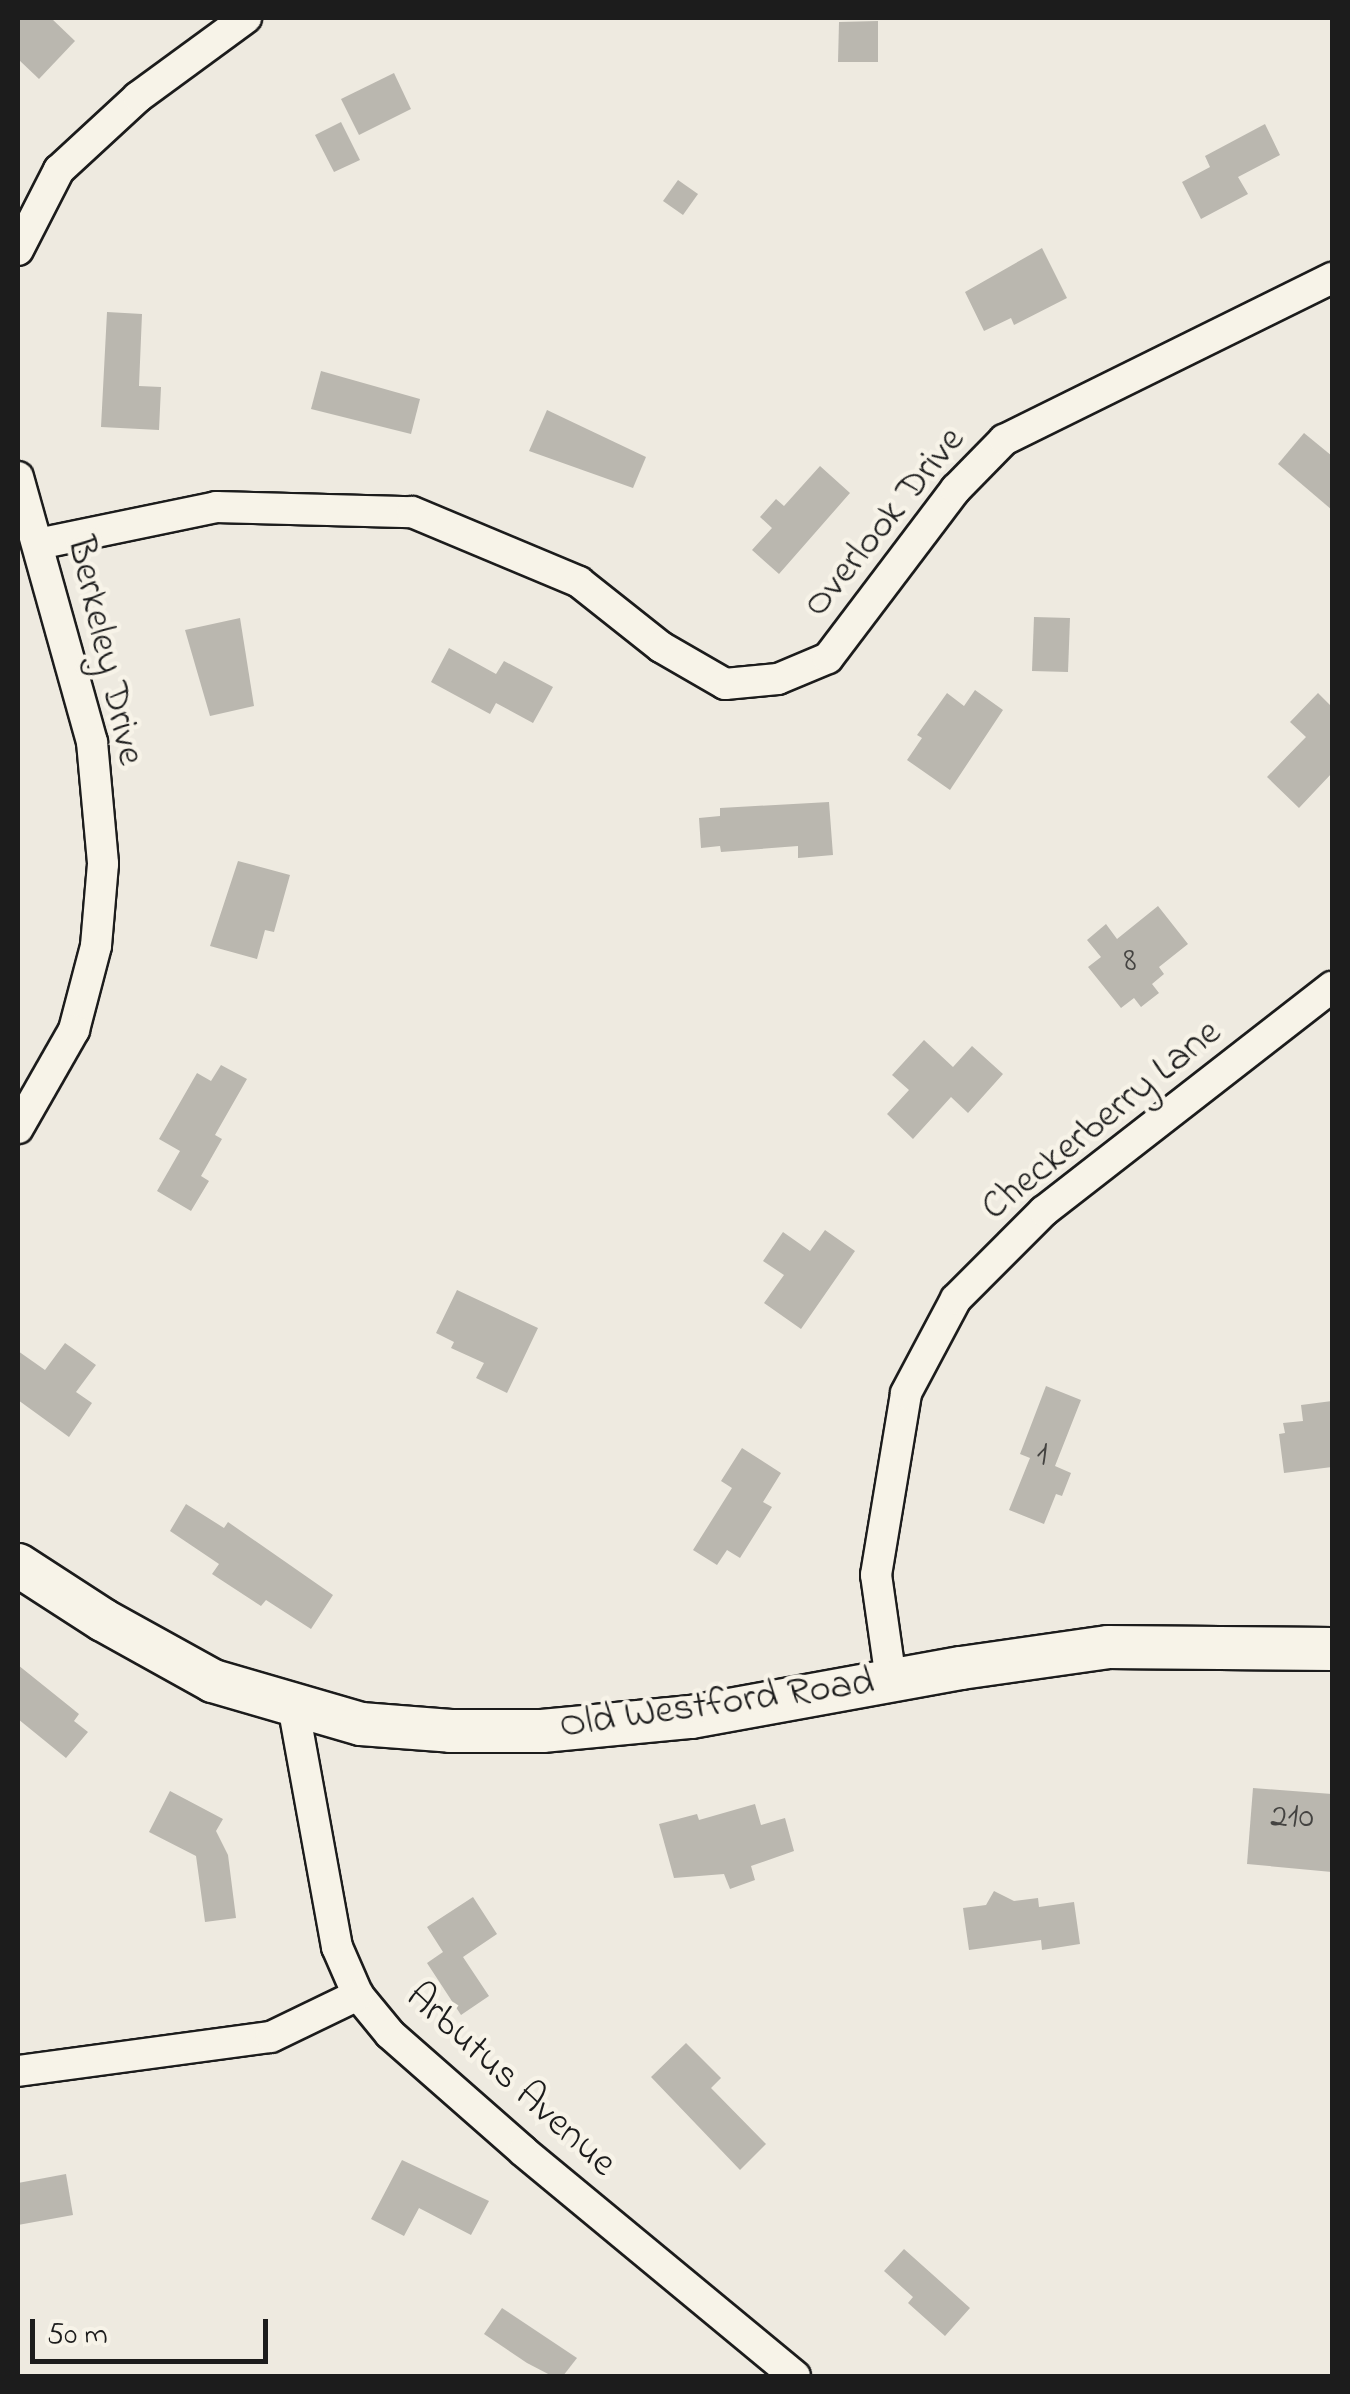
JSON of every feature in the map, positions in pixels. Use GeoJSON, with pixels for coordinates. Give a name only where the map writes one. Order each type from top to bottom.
{"type":"FeatureCollection","features":[{"type":"Feature","properties":{"kind":"main road","name":"Old Westford Road"},"geometry":{"type":"LineString","coordinates":[[18,1564],[104,1620],[213,1680],[361,1724],[451,1731],[542,1731],[692,1717],[891,1680],[1108,1647],[1332,1649]]}},
{"type":"Feature","properties":{"kind":"street"},"geometry":{"type":"LineString","coordinates":[[18,250],[59,170],[138,97],[246,18]]}},
{"type":"Feature","properties":{"kind":"street","name":"Overlook Drive"},"geometry":{"type":"LineString","coordinates":[[38,544],[216,507],[412,512],[578,582],[661,647],[725,684],[778,679],[828,658],[956,490],[1004,440],[1332,278]]}},
{"type":"Feature","properties":{"kind":"street","name":"Berkeley Drive"},"geometry":{"type":"LineString","coordinates":[[18,477],[92,742],[103,864],[96,946],[74,1030],[18,1128]]}},
{"type":"Feature","properties":{"kind":"street","name":"Checkerberry Lane"},"geometry":{"type":"LineString","coordinates":[[891,1680],[876,1575],[906,1393],[956,1300],[1044,1211],[1332,988]]}},
{"type":"Feature","properties":{"kind":"street","name":"Arbutus Avenue"},"geometry":{"type":"LineString","coordinates":[[293,1704],[337,1947],[358,1995],[390,2034],[508,2138],[796,2376]]}},
{"type":"Feature","properties":{"kind":"street"},"geometry":{"type":"LineString","coordinates":[[18,2070],[270,2038],[358,1995]]}},
{"type":"Feature","properties":{"kind":"building"},"geometry":{"type":"Polygon","coordinates":[[[18,18],[51,18],[75,41],[39,79],[18,59],[18,18]]]}},
{"type":"Feature","properties":{"kind":"building"},"geometry":{"type":"Polygon","coordinates":[[[878,21],[878,62],[838,62],[839,22],[878,21]]]}},
{"type":"Feature","properties":{"kind":"building"},"geometry":{"type":"Polygon","coordinates":[[[394,73],[411,109],[359,135],[341,99],[394,73]]]}},
{"type":"Feature","properties":{"kind":"building"},"geometry":{"type":"Polygon","coordinates":[[[341,122],[360,160],[334,172],[315,135],[341,122]]]}},
{"type":"Feature","properties":{"kind":"building"},"geometry":{"type":"Polygon","coordinates":[[[1265,124],[1280,155],[1238,177],[1248,194],[1201,219],[1182,182],[1210,167],[1205,156],[1265,124]]]}},
{"type":"Feature","properties":{"kind":"building"},"geometry":{"type":"Polygon","coordinates":[[[678,180],[698,194],[683,215],[663,201],[678,180]]]}},
{"type":"Feature","properties":{"kind":"building"},"geometry":{"type":"Polygon","coordinates":[[[1042,248],[1067,298],[1014,325],[1011,318],[984,331],[965,292],[1042,248]]]}},
{"type":"Feature","properties":{"kind":"building"},"geometry":{"type":"Polygon","coordinates":[[[107,312],[142,314],[139,386],[161,387],[159,430],[101,427],[107,312]]]}},
{"type":"Feature","properties":{"kind":"building"},"geometry":{"type":"Polygon","coordinates":[[[321,371],[420,399],[411,434],[311,409],[321,371]]]}},
{"type":"Feature","properties":{"kind":"building"},"geometry":{"type":"Polygon","coordinates":[[[547,410],[646,457],[633,488],[529,451],[547,410]]]}},
{"type":"Feature","properties":{"kind":"building"},"geometry":{"type":"Polygon","coordinates":[[[1304,433],[1332,456],[1332,510],[1278,464],[1304,433]]]}},
{"type":"Feature","properties":{"kind":"building"},"geometry":{"type":"Polygon","coordinates":[[[820,466],[850,493],[779,574],[752,550],[772,528],[760,517],[776,499],[784,506],[820,466]]]}},
{"type":"Feature","properties":{"kind":"building"},"geometry":{"type":"Polygon","coordinates":[[[1034,617],[1070,618],[1068,672],[1032,671],[1034,617]]]}},
{"type":"Feature","properties":{"kind":"building"},"geometry":{"type":"Polygon","coordinates":[[[240,618],[254,706],[210,716],[185,630],[240,618]]]}},
{"type":"Feature","properties":{"kind":"building"},"geometry":{"type":"Polygon","coordinates":[[[449,648],[496,674],[504,661],[553,687],[533,723],[496,703],[490,714],[431,682],[449,648]]]}},
{"type":"Feature","properties":{"kind":"building"},"geometry":{"type":"Polygon","coordinates":[[[975,690],[1003,710],[950,790],[907,760],[922,738],[917,735],[947,693],[964,706],[975,690]]]}},
{"type":"Feature","properties":{"kind":"building"},"geometry":{"type":"Polygon","coordinates":[[[1318,693],[1332,707],[1332,773],[1299,808],[1267,777],[1306,737],[1290,722],[1318,693]]]}},
{"type":"Feature","properties":{"kind":"building"},"geometry":{"type":"Polygon","coordinates":[[[829,802],[833,855],[798,858],[798,846],[721,852],[720,846],[701,848],[699,818],[720,816],[720,808],[829,802]]]}},
{"type":"Feature","properties":{"kind":"building"},"geometry":{"type":"Polygon","coordinates":[[[238,861],[290,875],[274,932],[265,930],[257,959],[210,946],[238,861]]]}},
{"type":"Feature","properties":{"kind":"building"},"geometry":{"type":"Polygon","coordinates":[[[1158,906],[1188,944],[1159,967],[1164,974],[1152,984],[1159,993],[1141,1007],[1134,998],[1121,1008],[1088,967],[1101,957],[1087,940],[1106,924],[1117,939],[1158,906]]]}},
{"type":"Feature","properties":{"kind":"building"},"geometry":{"type":"Polygon","coordinates":[[[924,1040],[953,1067],[972,1046],[1003,1074],[968,1113],[951,1097],[913,1139],[887,1114],[909,1090],[892,1075],[924,1040]]]}},
{"type":"Feature","properties":{"kind":"building"},"geometry":{"type":"Polygon","coordinates":[[[221,1065],[247,1079],[215,1135],[222,1139],[201,1176],[209,1181],[191,1211],[157,1191],[180,1151],[159,1139],[197,1073],[211,1081],[221,1065]]]}},
{"type":"Feature","properties":{"kind":"building"},"geometry":{"type":"Polygon","coordinates":[[[825,1230],[855,1251],[801,1329],[764,1303],[784,1275],[763,1261],[783,1232],[810,1251],[825,1230]]]}},
{"type":"Feature","properties":{"kind":"building"},"geometry":{"type":"Polygon","coordinates":[[[457,1290],[538,1328],[507,1393],[476,1378],[484,1363],[451,1348],[454,1342],[436,1333],[457,1290]]]}},
{"type":"Feature","properties":{"kind":"building"},"geometry":{"type":"Polygon","coordinates":[[[65,1343],[96,1365],[76,1392],[92,1403],[69,1437],[18,1400],[18,1351],[45,1370],[65,1343]]]}},
{"type":"Feature","properties":{"kind":"building"},"geometry":{"type":"Polygon","coordinates":[[[1046,1386],[1081,1400],[1055,1466],[1071,1473],[1062,1496],[1056,1494],[1044,1524],[1009,1510],[1030,1458],[1020,1454],[1046,1386]]]}},
{"type":"Feature","properties":{"kind":"building"},"geometry":{"type":"Polygon","coordinates":[[[1332,1401],[1332,1467],[1284,1473],[1279,1434],[1285,1433],[1283,1423],[1303,1421],[1301,1405],[1332,1401]]]}},
{"type":"Feature","properties":{"kind":"building"},"geometry":{"type":"Polygon","coordinates":[[[742,1448],[781,1473],[763,1502],[772,1507],[740,1558],[727,1550],[717,1565],[693,1550],[732,1488],[721,1481],[742,1448]]]}},
{"type":"Feature","properties":{"kind":"building"},"geometry":{"type":"Polygon","coordinates":[[[186,1504],[224,1528],[228,1522],[333,1595],[311,1629],[266,1600],[261,1606],[212,1574],[219,1564],[170,1531],[186,1504]]]}},
{"type":"Feature","properties":{"kind":"building"},"geometry":{"type":"Polygon","coordinates":[[[18,1665],[79,1714],[74,1721],[88,1732],[66,1758],[18,1719],[18,1665]]]}},
{"type":"Feature","properties":{"kind":"building"},"geometry":{"type":"Polygon","coordinates":[[[1253,1788],[1332,1794],[1332,1872],[1247,1864],[1253,1788]]]}},
{"type":"Feature","properties":{"kind":"building"},"geometry":{"type":"Polygon","coordinates":[[[170,1791],[223,1819],[216,1831],[228,1855],[236,1918],[205,1922],[196,1856],[149,1832],[170,1791]]]}},
{"type":"Feature","properties":{"kind":"building"},"geometry":{"type":"Polygon","coordinates":[[[755,1804],[761,1825],[785,1818],[794,1851],[751,1866],[755,1880],[730,1889],[724,1874],[674,1878],[659,1824],[697,1814],[699,1820],[755,1804]]]}},
{"type":"Feature","properties":{"kind":"building"},"geometry":{"type":"Polygon","coordinates":[[[994,1891],[1014,1901],[1038,1898],[1039,1907],[1074,1902],[1080,1944],[1042,1950],[1041,1940],[969,1950],[963,1908],[986,1905],[994,1891]]]}},
{"type":"Feature","properties":{"kind":"building"},"geometry":{"type":"Polygon","coordinates":[[[473,1897],[497,1934],[463,1957],[489,1996],[461,2015],[427,1963],[443,1952],[427,1927],[473,1897]]]}},
{"type":"Feature","properties":{"kind":"building"},"geometry":{"type":"Polygon","coordinates":[[[686,2043],[721,2078],[711,2088],[766,2144],[740,2170],[651,2077],[686,2043]]]}},
{"type":"Feature","properties":{"kind":"building"},"geometry":{"type":"Polygon","coordinates":[[[402,2160],[489,2201],[471,2235],[419,2208],[404,2236],[371,2219],[402,2160]]]}},
{"type":"Feature","properties":{"kind":"building"},"geometry":{"type":"Polygon","coordinates":[[[66,2174],[73,2215],[18,2225],[18,2183],[66,2174]]]}},
{"type":"Feature","properties":{"kind":"building"},"geometry":{"type":"Polygon","coordinates":[[[904,2249],[970,2308],[945,2336],[908,2303],[913,2297],[884,2271],[904,2249]]]}},
{"type":"Feature","properties":{"kind":"building"},"geometry":{"type":"Polygon","coordinates":[[[502,2308],[577,2358],[563,2376],[552,2376],[527,2363],[484,2334],[502,2308]]]}}]}
